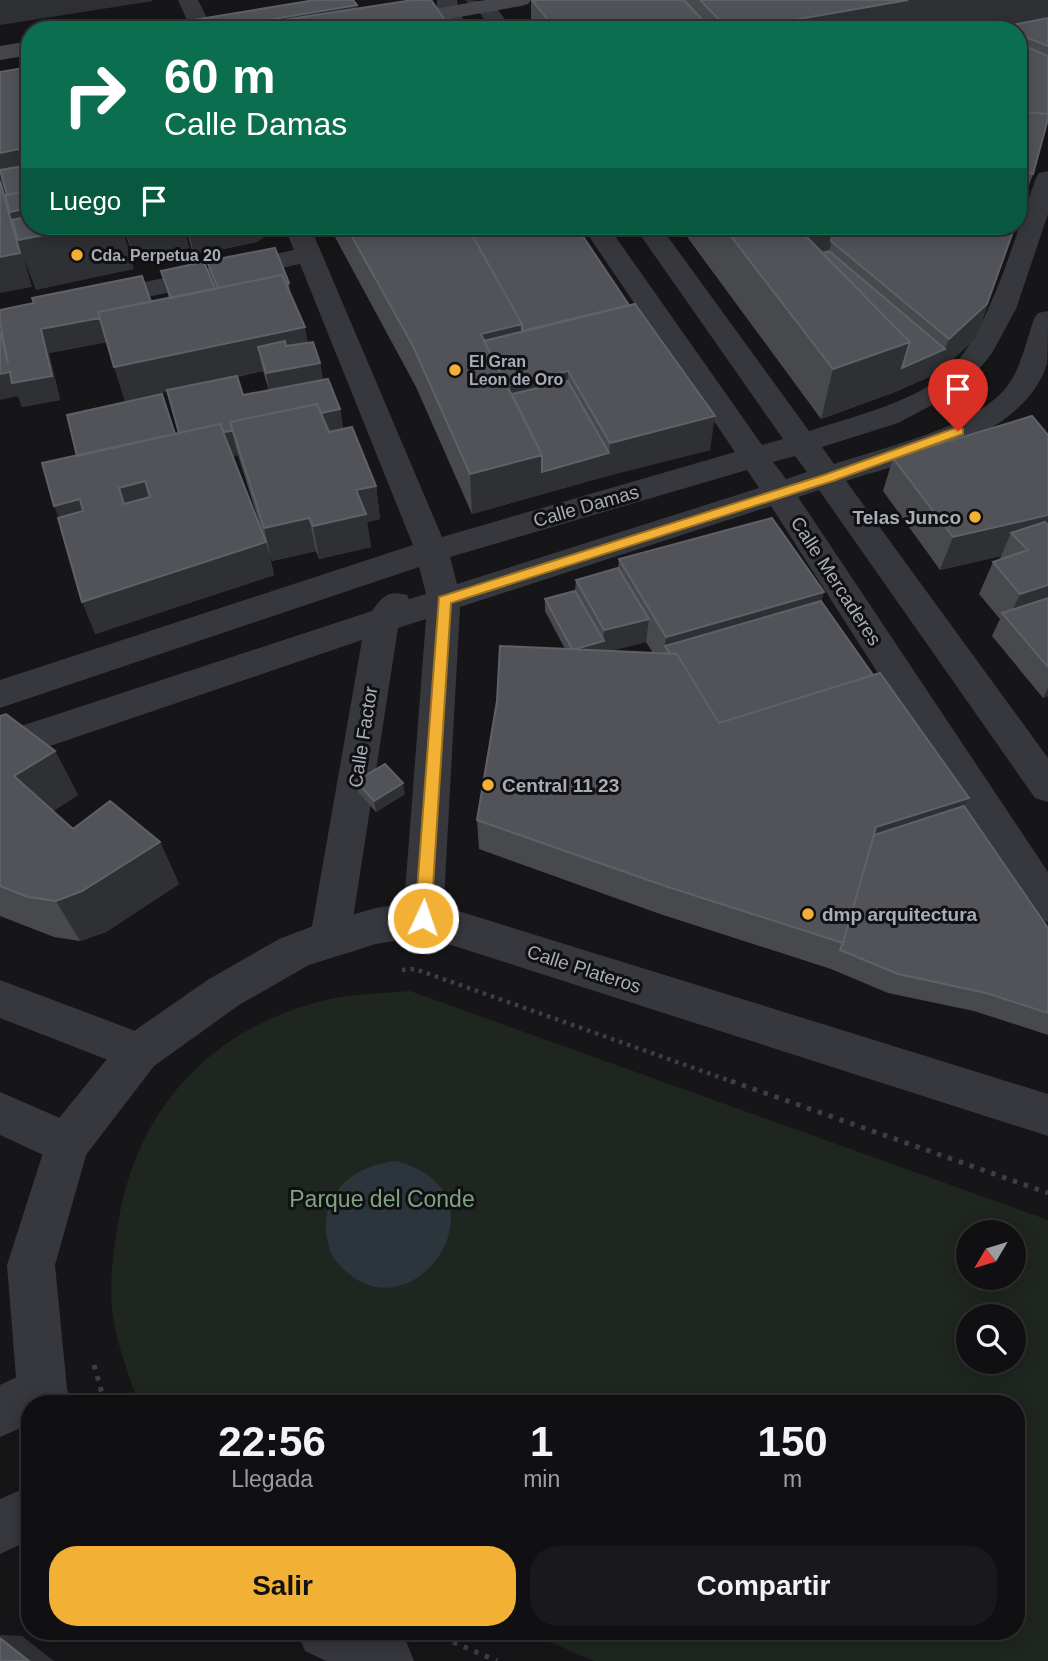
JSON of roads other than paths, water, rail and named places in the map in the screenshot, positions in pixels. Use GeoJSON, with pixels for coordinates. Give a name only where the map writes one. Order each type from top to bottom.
{"type":"FeatureCollection","features":[{"type":"Feature","properties":{"kind":"main road"},"geometry":{"type":"LineString","coordinates":[[408,21],[452,14],[480,3],[521,0]]}},
{"type":"Feature","properties":{"kind":"main road"},"geometry":{"type":"LineString","coordinates":[[191,21],[222,16]]}},
{"type":"Feature","properties":{"kind":"main road"},"geometry":{"type":"LineString","coordinates":[[0,53],[21,50]]}},
{"type":"Feature","properties":{"kind":"street"},"geometry":{"type":"LineString","coordinates":[[188,0],[197,20]]}},
{"type":"Feature","properties":{"kind":"street"},"geometry":{"type":"LineString","coordinates":[[480,3],[495,21]]}},
{"type":"Feature","properties":{"kind":"street","name":"Calle Damas"},"geometry":{"type":"LineString","coordinates":[[0,694],[432,551],[887,416],[954,382],[978,353],[1002,309],[1048,178]]}},
{"type":"Feature","properties":{"kind":"street"},"geometry":{"type":"LineString","coordinates":[[301,235],[432,551],[444,600],[423,918]]}},
{"type":"Feature","properties":{"kind":"street","name":"Calle Mercaderes"},"geometry":{"type":"LineString","coordinates":[[601,235],[755,457],[1048,905]]}},
{"type":"Feature","properties":{"kind":"street"},"geometry":{"type":"LineString","coordinates":[[653,235],[1042,768]]}},
{"type":"Feature","properties":{"kind":"street"},"geometry":{"type":"LineString","coordinates":[[0,321],[310,254]]}},
{"type":"Feature","properties":{"kind":"street"},"geometry":{"type":"LineString","coordinates":[[0,748],[248,664],[382,623],[444,600],[935,442],[981,421],[1010,402],[1029,372],[1048,319]]}},
{"type":"Feature","properties":{"kind":"street","name":"Calle Factor"},"geometry":{"type":"LineString","coordinates":[[330,938],[382,623],[432,551]]}},
{"type":"Feature","properties":{"kind":"street","name":"Calle Plateros"},"geometry":{"type":"LineString","coordinates":[[30,1395],[31,1265],[67,1144],[139,1052],[258,970],[330,938],[423,918],[1048,1115]]}},
{"type":"Feature","properties":{"kind":"street"},"geometry":{"type":"LineString","coordinates":[[0,999],[139,1052]]}},
{"type":"Feature","properties":{"kind":"street"},"geometry":{"type":"LineString","coordinates":[[0,1113],[67,1144]]}},
{"type":"Feature","properties":{"kind":"street"},"geometry":{"type":"LineString","coordinates":[[0,1527],[21,1516]]}},
{"type":"Feature","properties":{"kind":"street"},"geometry":{"type":"LineString","coordinates":[[343,1640],[386,1661]]}},
{"type":"Feature","properties":{"kind":"place","name":"Cda. Perpetua 20"},"geometry":{"type":"Point","coordinates":[77,255]}},
{"type":"Feature","properties":{"kind":"place","name":"El Gran Leon de Oro"},"geometry":{"type":"Point","coordinates":[455,370]}},
{"type":"Feature","properties":{"kind":"place","name":"Telas Junco"},"geometry":{"type":"Point","coordinates":[975,517]}},
{"type":"Feature","properties":{"kind":"place","name":"Central 11 23"},"geometry":{"type":"Point","coordinates":[488,785]}},
{"type":"Feature","properties":{"kind":"place","name":"dmp arquitectura"},"geometry":{"type":"Point","coordinates":[808,914]}},
{"type":"Feature","properties":{"kind":"park label","name":"Parque del Conde"},"geometry":{"type":"Point","coordinates":[382,1199]}}]}
